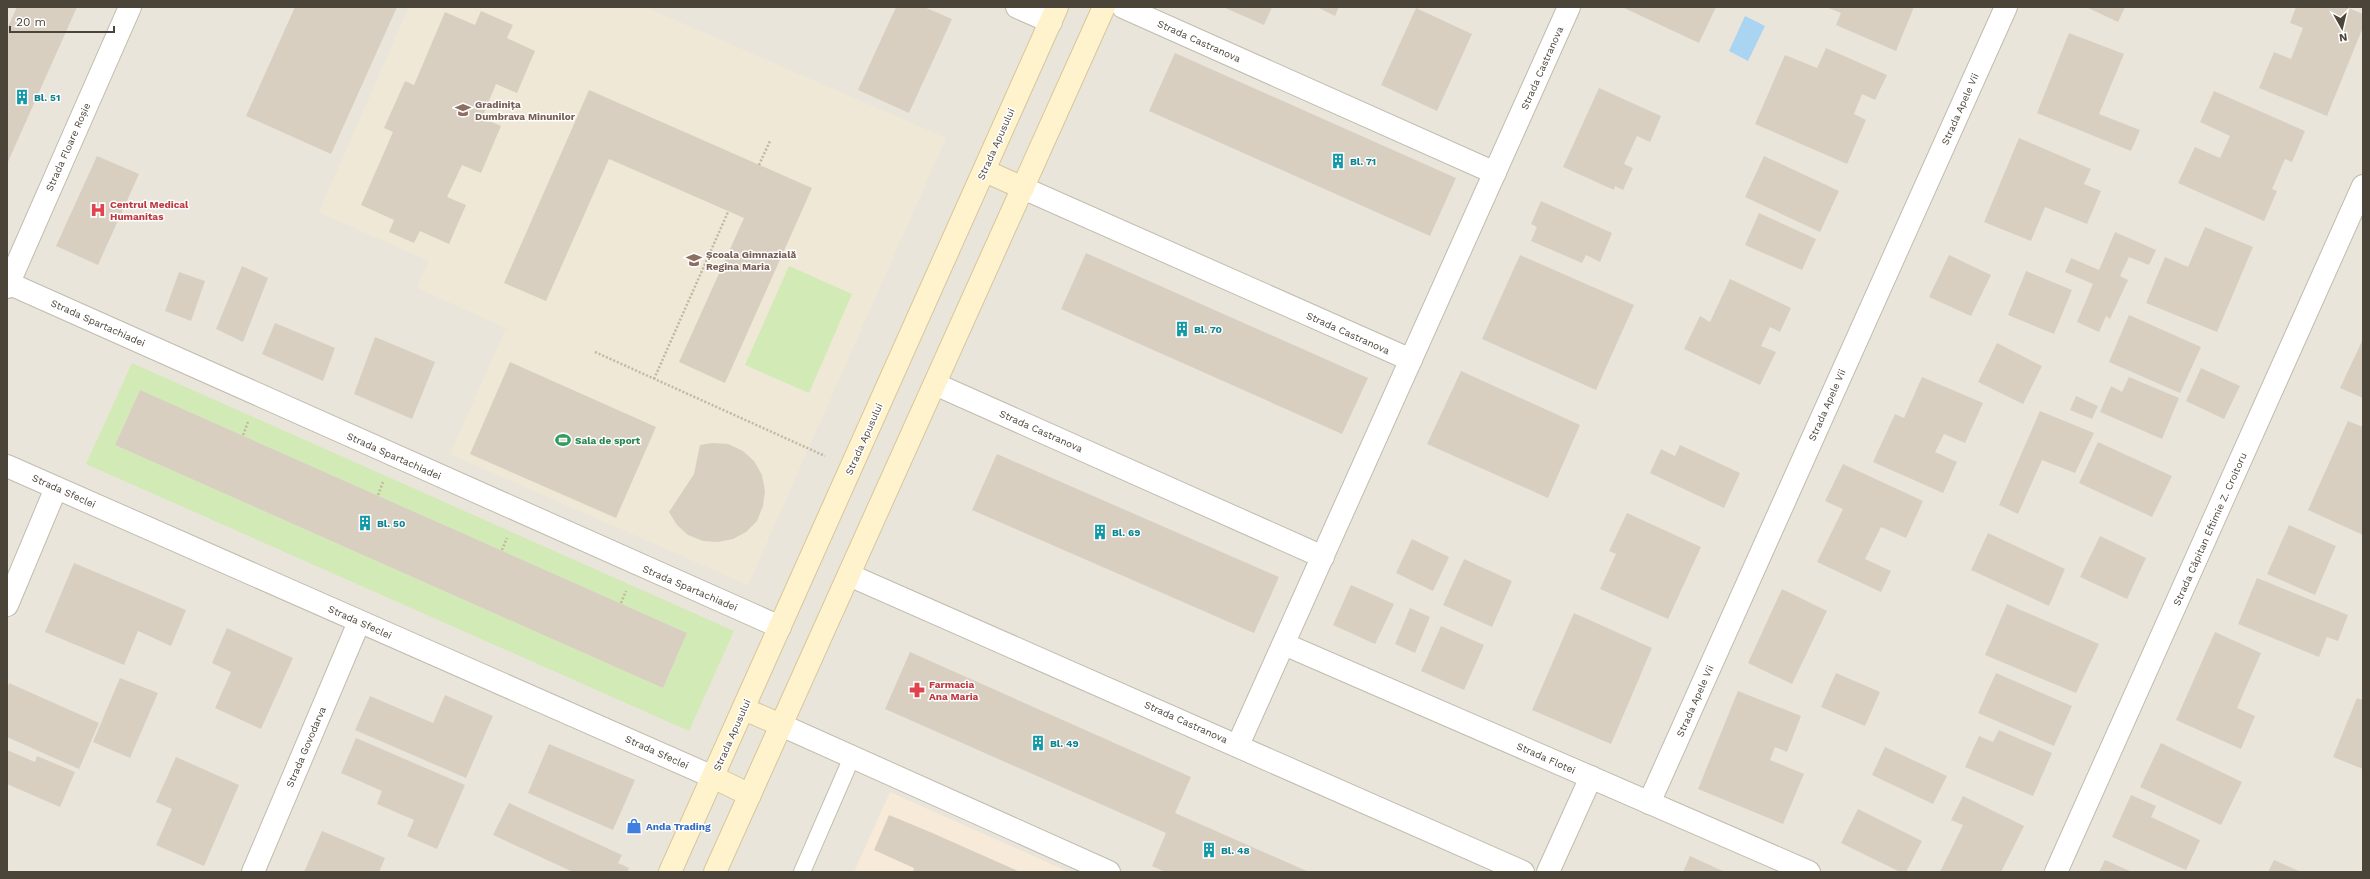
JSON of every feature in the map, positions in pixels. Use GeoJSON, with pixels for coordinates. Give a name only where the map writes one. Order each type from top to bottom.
{"type":"FeatureCollection","features":[{"type":"Feature","properties":{"kind":"main road"},"geometry":{"type":"LineString","coordinates":[[716,872],[1104,7]]}},
{"type":"Feature","properties":{"kind":"main road","name":"Strada Apusului"},"geometry":{"type":"LineString","coordinates":[[670,872],[1054,14]]}},
{"type":"Feature","properties":{"kind":"main road"},"geometry":{"type":"LineString","coordinates":[[985,171],[1023,188]]}},
{"type":"Feature","properties":{"kind":"main road"},"geometry":{"type":"LineString","coordinates":[[744,709],[781,726]]}},
{"type":"Feature","properties":{"kind":"main road"},"geometry":{"type":"LineString","coordinates":[[713,777],[750,795]]}},
{"type":"Feature","properties":{"kind":"street","name":"Strada Floare Roșie"},"geometry":{"type":"LineString","coordinates":[[8,285],[130,7]]}},
{"type":"Feature","properties":{"kind":"street"},"geometry":{"type":"LineString","coordinates":[[1017,7],[1054,14]]}},
{"type":"Feature","properties":{"kind":"street","name":"Strada Castranova"},"geometry":{"type":"LineString","coordinates":[[1123,7],[1495,173]]}},
{"type":"Feature","properties":{"kind":"street","name":"Strada Castranova"},"geometry":{"type":"LineString","coordinates":[[1238,745],[1569,7]]}},
{"type":"Feature","properties":{"kind":"street","name":"Strada Apele Vii"},"geometry":{"type":"LineString","coordinates":[[1649,803],[2006,7]]}},
{"type":"Feature","properties":{"kind":"street","name":"Strada Căpitan Eftimie Z. Croitoru"},"geometry":{"type":"LineString","coordinates":[[2056,872],[2363,186]]}},
{"type":"Feature","properties":{"kind":"street","name":"Strada Castranova"},"geometry":{"type":"LineString","coordinates":[[1023,188],[1411,360]]}},
{"type":"Feature","properties":{"kind":"street","name":"Strada Spartachiadei"},"geometry":{"type":"LineString","coordinates":[[8,285],[780,627]]}},
{"type":"Feature","properties":{"kind":"street","name":"Strada Castranova"},"geometry":{"type":"LineString","coordinates":[[935,384],[1323,556]]}},
{"type":"Feature","properties":{"kind":"street","name":"Strada Sfeclei"},"geometry":{"type":"LineString","coordinates":[[7,466],[713,777]]}},
{"type":"Feature","properties":{"kind":"street"},"geometry":{"type":"LineString","coordinates":[[7,605],[56,488]]}},
{"type":"Feature","properties":{"kind":"street","name":"Strada Castranova"},"geometry":{"type":"LineString","coordinates":[[849,575],[1238,745],[1523,872]]}},
{"type":"Feature","properties":{"kind":"street","name":"Strada Govodarva"},"geometry":{"type":"LineString","coordinates":[[253,872],[360,622]]}},
{"type":"Feature","properties":{"kind":"street","name":"Strada Flotei"},"geometry":{"type":"LineString","coordinates":[[1284,644],[1809,872]]}},
{"type":"Feature","properties":{"kind":"street"},"geometry":{"type":"LineString","coordinates":[[781,726],[1109,872]]}},
{"type":"Feature","properties":{"kind":"street"},"geometry":{"type":"LineString","coordinates":[[1548,872],[1591,777]]}},
{"type":"Feature","properties":{"kind":"lane"},"geometry":{"type":"LineString","coordinates":[[802,872],[852,757]]}},
{"type":"Feature","properties":{"kind":"path"},"geometry":{"type":"LineString","coordinates":[[759,165],[770,141]]}},
{"type":"Feature","properties":{"kind":"path"},"geometry":{"type":"LineString","coordinates":[[654,379],[728,212]]}},
{"type":"Feature","properties":{"kind":"path"},"geometry":{"type":"LineString","coordinates":[[595,352],[829,458]]}},
{"type":"Feature","properties":{"kind":"shaded area"},"geometry":{"type":"Polygon","coordinates":[[[7,7],[2363,7],[2363,872],[7,872],[7,7]]]}},
{"type":"Feature","properties":{"kind":"shaded area","name":"Școala Gimnazială Regina Maria"},"geometry":{"type":"Polygon","coordinates":[[[409,7],[645,7],[946,138],[748,585],[450,454],[506,328],[417,288],[429,261],[319,212],[409,7]]]}},
{"type":"Feature","properties":{"kind":"shaded area"},"geometry":{"type":"Polygon","coordinates":[[[890,792],[1069,872],[854,872],[890,792]]]}},
{"type":"Feature","properties":{"kind":"green space"},"geometry":{"type":"Polygon","coordinates":[[[789,266],[852,294],[809,393],[745,365],[789,266]]]}},
{"type":"Feature","properties":{"kind":"green space"},"geometry":{"type":"Polygon","coordinates":[[[132,363],[734,631],[689,731],[86,464],[132,363]],[[140,390],[115,445],[663,688],[687,633],[140,390]]]}},
{"type":"Feature","properties":{"kind":"water"},"geometry":{"type":"Polygon","coordinates":[[[1745,16],[1765,26],[1748,61],[1729,51],[1745,16]]]}},
{"type":"Feature","properties":{"kind":"building","name":"Bl. 51"},"geometry":{"type":"Polygon","coordinates":[[[17,7],[77,7],[7,164],[7,29],[17,7]]]}},
{"type":"Feature","properties":{"kind":"building"},"geometry":{"type":"Polygon","coordinates":[[[295,7],[397,7],[331,154],[246,116],[295,7]]]}},
{"type":"Feature","properties":{"kind":"building"},"geometry":{"type":"Polygon","coordinates":[[[896,7],[924,7],[952,19],[909,113],[858,90],[896,7]]]}},
{"type":"Feature","properties":{"kind":"building"},"geometry":{"type":"Polygon","coordinates":[[[1223,7],[1272,7],[1264,25],[1223,7]]]}},
{"type":"Feature","properties":{"kind":"building"},"geometry":{"type":"Polygon","coordinates":[[[1317,7],[1339,7],[1335,16],[1317,7]]]}},
{"type":"Feature","properties":{"kind":"building"},"geometry":{"type":"Polygon","coordinates":[[[1622,7],[1716,7],[1699,43],[1622,7]]]}},
{"type":"Feature","properties":{"kind":"building"},"geometry":{"type":"Polygon","coordinates":[[[1826,7],[1914,7],[1896,51],[1836,25],[1841,13],[1826,7]]]}},
{"type":"Feature","properties":{"kind":"building"},"geometry":{"type":"Polygon","coordinates":[[[2086,7],[2125,7],[2118,22],[2086,7]]]}},
{"type":"Feature","properties":{"kind":"building"},"geometry":{"type":"Polygon","coordinates":[[[2296,7],[2346,7],[2363,14],[2363,27],[2327,116],[2259,88],[2274,52],[2291,59],[2303,28],[2290,23],[2296,7]]]}},
{"type":"Feature","properties":{"kind":"building"},"geometry":{"type":"Polygon","coordinates":[[[1416,8],[1472,34],[1437,111],[1381,85],[1416,8]]]}},
{"type":"Feature","properties":{"kind":"building"},"geometry":{"type":"Polygon","coordinates":[[[481,11],[513,25],[507,38],[535,51],[517,93],[496,84],[482,118],[501,126],[481,173],[462,165],[447,197],[466,205],[449,244],[420,231],[414,243],[389,232],[394,220],[361,205],[393,132],[384,128],[405,81],[414,85],[445,12],[475,25],[481,11]]]}},
{"type":"Feature","properties":{"kind":"building"},"geometry":{"type":"Polygon","coordinates":[[[2069,33],[2124,54],[2099,114],[2140,130],[2131,151],[2037,113],[2069,33]]]}},
{"type":"Feature","properties":{"kind":"building"},"geometry":{"type":"Polygon","coordinates":[[[1826,48],[1887,75],[1875,100],[1862,94],[1854,114],[1866,120],[1847,164],[1755,124],[1785,55],[1817,68],[1826,48]]]}},
{"type":"Feature","properties":{"kind":"building","name":"Bl. 71"},"geometry":{"type":"Polygon","coordinates":[[[1175,53],[1456,178],[1430,236],[1149,111],[1175,53]]]}},
{"type":"Feature","properties":{"kind":"building"},"geometry":{"type":"Polygon","coordinates":[[[1599,88],[1661,116],[1650,142],[1637,136],[1624,164],[1633,168],[1623,190],[1615,186],[1614,190],[1563,167],[1599,88]]]}},
{"type":"Feature","properties":{"kind":"building"},"geometry":{"type":"Polygon","coordinates":[[[589,90],[812,188],[725,383],[679,362],[744,218],[609,159],[546,301],[504,283],[589,90]]]}},
{"type":"Feature","properties":{"kind":"building"},"geometry":{"type":"Polygon","coordinates":[[[2214,91],[2305,131],[2292,162],[2285,159],[2272,189],[2277,191],[2264,221],[2178,183],[2195,147],[2220,158],[2230,136],[2200,122],[2214,91]]]}},
{"type":"Feature","properties":{"kind":"building"},"geometry":{"type":"Polygon","coordinates":[[[2019,138],[2091,169],[2084,184],[2101,191],[2087,224],[2045,207],[2031,241],[1984,222],[2019,138]]]}},
{"type":"Feature","properties":{"kind":"building","name":"Centrul Medical Humanitas"},"geometry":{"type":"Polygon","coordinates":[[[97,156],[139,174],[98,265],[56,246],[97,156]]]}},
{"type":"Feature","properties":{"kind":"building"},"geometry":{"type":"Polygon","coordinates":[[[1764,156],[1839,191],[1820,232],[1745,197],[1764,156]]]}},
{"type":"Feature","properties":{"kind":"building"},"geometry":{"type":"Polygon","coordinates":[[[1541,201],[1612,233],[1600,262],[1586,255],[1582,263],[1531,241],[1537,227],[1531,224],[1541,201]]]}},
{"type":"Feature","properties":{"kind":"building"},"geometry":{"type":"Polygon","coordinates":[[[1759,213],[1816,239],[1802,270],[1745,245],[1759,213]]]}},
{"type":"Feature","properties":{"kind":"building"},"geometry":{"type":"Polygon","coordinates":[[[2205,227],[2253,247],[2217,332],[2146,303],[2165,257],[2188,267],[2205,227]]]}},
{"type":"Feature","properties":{"kind":"building"},"geometry":{"type":"Polygon","coordinates":[[[2115,232],[2156,250],[2149,265],[2129,257],[2120,276],[2128,280],[2110,319],[2106,316],[2099,332],[2077,322],[2093,284],[2065,272],[2071,258],[2099,270],[2115,232]]]}},
{"type":"Feature","properties":{"kind":"building","name":"Bl. 70"},"geometry":{"type":"Polygon","coordinates":[[[1086,253],[1368,378],[1342,434],[1061,309],[1086,253]]]}},
{"type":"Feature","properties":{"kind":"building"},"geometry":{"type":"Polygon","coordinates":[[[1520,255],[1634,305],[1596,390],[1482,339],[1520,255]]]}},
{"type":"Feature","properties":{"kind":"building"},"geometry":{"type":"Polygon","coordinates":[[[1949,255],[1991,275],[1971,316],[1929,297],[1949,255]]]}},
{"type":"Feature","properties":{"kind":"building"},"geometry":{"type":"Polygon","coordinates":[[[242,266],[268,278],[243,342],[216,329],[242,266]]]}},
{"type":"Feature","properties":{"kind":"building"},"geometry":{"type":"Polygon","coordinates":[[[2026,271],[2072,290],[2054,334],[2008,315],[2026,271]]]}},
{"type":"Feature","properties":{"kind":"building"},"geometry":{"type":"Polygon","coordinates":[[[179,272],[205,281],[191,321],[165,311],[179,272]]]}},
{"type":"Feature","properties":{"kind":"building"},"geometry":{"type":"Polygon","coordinates":[[[1730,279],[1791,308],[1780,332],[1770,327],[1761,346],[1776,352],[1760,385],[1684,349],[1700,316],[1710,322],[1730,279]]]}},
{"type":"Feature","properties":{"kind":"building"},"geometry":{"type":"Polygon","coordinates":[[[2129,315],[2201,347],[2180,393],[2109,362],[2129,315]]]}},
{"type":"Feature","properties":{"kind":"building"},"geometry":{"type":"Polygon","coordinates":[[[275,323],[335,348],[323,381],[262,354],[275,323]]]}},
{"type":"Feature","properties":{"kind":"building"},"geometry":{"type":"Polygon","coordinates":[[[375,337],[435,362],[412,419],[354,394],[375,337]]]}},
{"type":"Feature","properties":{"kind":"building"},"geometry":{"type":"Polygon","coordinates":[[[2363,339],[2363,398],[2340,388],[2363,339]]]}},
{"type":"Feature","properties":{"kind":"building"},"geometry":{"type":"Polygon","coordinates":[[[1997,343],[2042,366],[2023,404],[1978,382],[1997,343]]]}},
{"type":"Feature","properties":{"kind":"building","name":"Sala de sport"},"geometry":{"type":"Polygon","coordinates":[[[510,362],[656,427],[616,518],[470,454],[510,362]]]}},
{"type":"Feature","properties":{"kind":"building"},"geometry":{"type":"Polygon","coordinates":[[[2201,368],[2240,386],[2224,419],[2186,401],[2201,368]]]}},
{"type":"Feature","properties":{"kind":"building"},"geometry":{"type":"Polygon","coordinates":[[[1461,371],[1580,425],[1548,498],[1427,444],[1461,371]]]}},
{"type":"Feature","properties":{"kind":"building"},"geometry":{"type":"Polygon","coordinates":[[[1922,377],[1983,403],[1965,443],[1944,434],[1935,452],[1957,462],[1943,493],[1873,462],[1895,414],[1904,418],[1922,377]]]}},
{"type":"Feature","properties":{"kind":"building"},"geometry":{"type":"Polygon","coordinates":[[[2129,377],[2179,398],[2162,439],[2100,412],[2111,386],[2122,392],[2129,377]]]}},
{"type":"Feature","properties":{"kind":"building","name":"Bl. 50"},"geometry":{"type":"Polygon","coordinates":[[[140,390],[687,633],[663,688],[115,445],[140,390]]]}},
{"type":"Feature","properties":{"kind":"building"},"geometry":{"type":"Polygon","coordinates":[[[2076,396],[2098,406],[2092,419],[2070,410],[2076,396]]]}},
{"type":"Feature","properties":{"kind":"building"},"geometry":{"type":"Polygon","coordinates":[[[2040,411],[2094,433],[2075,473],[2042,460],[2018,514],[1999,505],[2040,411]]]}},
{"type":"Feature","properties":{"kind":"building"},"geometry":{"type":"Polygon","coordinates":[[[2348,421],[2363,427],[2363,535],[2308,510],[2348,421]]]}},
{"type":"Feature","properties":{"kind":"building"},"geometry":{"type":"Polygon","coordinates":[[[2098,442],[2172,476],[2152,517],[2079,483],[2098,442]]]}},
{"type":"Feature","properties":{"kind":"building"},"geometry":{"type":"Polygon","coordinates":[[[712,443],[728,444],[743,451],[754,461],[762,475],[765,491],[763,506],[757,521],[746,532],[733,539],[718,542],[703,541],[688,535],[677,525],[669,512],[694,474],[700,445],[712,443]]]}},
{"type":"Feature","properties":{"kind":"building"},"geometry":{"type":"Polygon","coordinates":[[[1680,445],[1740,473],[1724,508],[1650,473],[1661,449],[1675,456],[1680,445]]]}},
{"type":"Feature","properties":{"kind":"building","name":"Bl. 69"},"geometry":{"type":"Polygon","coordinates":[[[997,454],[1279,577],[1254,633],[972,510],[997,454]]]}},
{"type":"Feature","properties":{"kind":"building"},"geometry":{"type":"Polygon","coordinates":[[[1843,464],[1923,501],[1906,538],[1881,527],[1865,559],[1891,571],[1881,592],[1817,562],[1843,509],[1825,501],[1843,464]]]}},
{"type":"Feature","properties":{"kind":"building"},"geometry":{"type":"Polygon","coordinates":[[[1627,513],[1701,547],[1668,619],[1600,589],[1616,554],[1609,551],[1627,513]]]}},
{"type":"Feature","properties":{"kind":"building"},"geometry":{"type":"Polygon","coordinates":[[[2289,525],[2336,546],[2315,595],[2267,574],[2289,525]]]}},
{"type":"Feature","properties":{"kind":"building"},"geometry":{"type":"Polygon","coordinates":[[[1988,533],[2065,569],[2049,606],[1971,570],[1988,533]]]}},
{"type":"Feature","properties":{"kind":"building"},"geometry":{"type":"Polygon","coordinates":[[[2100,536],[2146,558],[2127,599],[2080,577],[2100,536]]]}},
{"type":"Feature","properties":{"kind":"building"},"geometry":{"type":"Polygon","coordinates":[[[1412,539],[1449,557],[1433,591],[1396,573],[1412,539]]]}},
{"type":"Feature","properties":{"kind":"building"},"geometry":{"type":"Polygon","coordinates":[[[1464,559],[1512,581],[1492,627],[1443,605],[1464,559]]]}},
{"type":"Feature","properties":{"kind":"building"},"geometry":{"type":"Polygon","coordinates":[[[74,563],[186,610],[171,646],[138,631],[124,665],[45,632],[74,563]]]}},
{"type":"Feature","properties":{"kind":"building"},"geometry":{"type":"Polygon","coordinates":[[[2257,578],[2348,615],[2338,641],[2327,637],[2319,657],[2238,624],[2257,578]]]}},
{"type":"Feature","properties":{"kind":"building"},"geometry":{"type":"Polygon","coordinates":[[[1351,585],[1394,604],[1375,644],[1333,625],[1351,585]]]}},
{"type":"Feature","properties":{"kind":"building"},"geometry":{"type":"Polygon","coordinates":[[[1782,589],[1827,611],[1792,684],[1748,663],[1782,589]]]}},
{"type":"Feature","properties":{"kind":"building"},"geometry":{"type":"Polygon","coordinates":[[[2007,604],[2099,644],[2076,693],[1985,655],[2007,604]]]}},
{"type":"Feature","properties":{"kind":"building"},"geometry":{"type":"Polygon","coordinates":[[[1410,608],[1430,617],[1415,653],[1395,644],[1410,608]]]}},
{"type":"Feature","properties":{"kind":"building"},"geometry":{"type":"Polygon","coordinates":[[[1574,613],[1652,648],[1611,744],[1532,710],[1574,613]]]}},
{"type":"Feature","properties":{"kind":"building"},"geometry":{"type":"Polygon","coordinates":[[[1441,626],[1484,645],[1464,690],[1421,671],[1441,626]]]}},
{"type":"Feature","properties":{"kind":"building"},"geometry":{"type":"Polygon","coordinates":[[[227,628],[293,658],[261,729],[215,708],[231,672],[212,663],[227,628]]]}},
{"type":"Feature","properties":{"kind":"building"},"geometry":{"type":"Polygon","coordinates":[[[2215,632],[2261,653],[2237,708],[2255,716],[2241,749],[2176,720],[2215,632]]]}},
{"type":"Feature","properties":{"kind":"building","name":"Bl. 49"},"geometry":{"type":"Polygon","coordinates":[[[910,652],[1191,777],[1175,813],[1309,872],[1165,872],[1152,866],[1166,833],[885,709],[910,652]]]}},
{"type":"Feature","properties":{"kind":"building"},"geometry":{"type":"Polygon","coordinates":[[[1836,673],[1880,692],[1865,726],[1821,707],[1836,673]]]}},
{"type":"Feature","properties":{"kind":"building"},"geometry":{"type":"Polygon","coordinates":[[[1996,673],[2072,706],[2054,746],[1978,713],[1996,673]]]}},
{"type":"Feature","properties":{"kind":"building"},"geometry":{"type":"Polygon","coordinates":[[[120,678],[158,693],[130,758],[93,742],[120,678]]]}},
{"type":"Feature","properties":{"kind":"building"},"geometry":{"type":"Polygon","coordinates":[[[9,683],[99,723],[79,769],[7,737],[7,689],[9,683]]]}},
{"type":"Feature","properties":{"kind":"building"},"geometry":{"type":"Polygon","coordinates":[[[1738,691],[1801,716],[1787,752],[1775,747],[1770,760],[1804,774],[1783,824],[1698,789],[1738,691]]]}},
{"type":"Feature","properties":{"kind":"building"},"geometry":{"type":"Polygon","coordinates":[[[445,695],[493,716],[466,778],[355,730],[370,696],[433,723],[445,695]]]}},
{"type":"Feature","properties":{"kind":"building"},"geometry":{"type":"Polygon","coordinates":[[[2357,698],[2363,700],[2363,769],[2333,757],[2357,698]]]}},
{"type":"Feature","properties":{"kind":"building"},"geometry":{"type":"Polygon","coordinates":[[[1999,730],[2052,753],[2033,796],[1965,767],[1979,736],[1993,742],[1999,730]]]}},
{"type":"Feature","properties":{"kind":"building"},"geometry":{"type":"Polygon","coordinates":[[[356,738],[465,785],[437,849],[407,836],[414,820],[377,804],[382,791],[341,773],[356,738]]]}},
{"type":"Feature","properties":{"kind":"building"},"geometry":{"type":"Polygon","coordinates":[[[2161,743],[2242,782],[2221,825],[2140,787],[2161,743]]]}},
{"type":"Feature","properties":{"kind":"building"},"geometry":{"type":"Polygon","coordinates":[[[549,744],[635,780],[613,830],[528,793],[549,744]]]}},
{"type":"Feature","properties":{"kind":"building"},"geometry":{"type":"Polygon","coordinates":[[[1885,747],[1947,776],[1933,804],[1872,775],[1885,747]]]}},
{"type":"Feature","properties":{"kind":"building"},"geometry":{"type":"Polygon","coordinates":[[[7,750],[35,762],[37,756],[75,772],[60,807],[7,784],[7,750]]]}},
{"type":"Feature","properties":{"kind":"building"},"geometry":{"type":"Polygon","coordinates":[[[176,757],[239,785],[204,866],[156,845],[172,809],[156,802],[176,757]]]}},
{"type":"Feature","properties":{"kind":"building"},"geometry":{"type":"Polygon","coordinates":[[[2131,795],[2156,806],[2151,817],[2200,840],[2186,870],[2112,837],[2131,795]]]}},
{"type":"Feature","properties":{"kind":"building"},"geometry":{"type":"Polygon","coordinates":[[[1963,796],[2024,826],[2001,872],[1940,872],[1963,825],[1951,820],[1963,796]]]}},
{"type":"Feature","properties":{"kind":"building"},"geometry":{"type":"Polygon","coordinates":[[[509,803],[622,855],[618,863],[629,868],[627,872],[573,872],[493,835],[509,803]]]}},
{"type":"Feature","properties":{"kind":"building"},"geometry":{"type":"Polygon","coordinates":[[[1858,809],[1922,841],[1906,872],[1900,872],[1841,843],[1858,809]]]}},
{"type":"Feature","properties":{"kind":"building"},"geometry":{"type":"Polygon","coordinates":[[[889,815],[1020,872],[913,872],[914,868],[874,850],[889,815]]]}},
{"type":"Feature","properties":{"kind":"building"},"geometry":{"type":"Polygon","coordinates":[[[322,831],[385,858],[379,872],[304,872],[322,831]]]}},
{"type":"Feature","properties":{"kind":"building"},"geometry":{"type":"Polygon","coordinates":[[[1690,856],[1725,872],[1683,872],[1690,856]]]}},
{"type":"Feature","properties":{"kind":"building"},"geometry":{"type":"Polygon","coordinates":[[[2105,860],[2132,872],[2099,872],[2105,860]]]}},
{"type":"Feature","properties":{"kind":"building"},"geometry":{"type":"Polygon","coordinates":[[[2274,860],[2301,872],[2268,872],[2274,860]]]}},
{"type":"Feature","properties":{"kind":"place","name":"Bl. 51"},"geometry":{"type":"Point","coordinates":[22,97]}},
{"type":"Feature","properties":{"kind":"place","name":"Gradinița Dumbrava Minunilor"},"geometry":{"type":"Point","coordinates":[463,110]}},
{"type":"Feature","properties":{"kind":"place","name":"Bl. 71"},"geometry":{"type":"Point","coordinates":[1338,161]}},
{"type":"Feature","properties":{"kind":"place","name":"Centrul Medical Humanitas"},"geometry":{"type":"Point","coordinates":[98,210]}},
{"type":"Feature","properties":{"kind":"place","name":"Școala Gimnazială Regina Maria"},"geometry":{"type":"Point","coordinates":[694,260]}},
{"type":"Feature","properties":{"kind":"place","name":"Bl. 70"},"geometry":{"type":"Point","coordinates":[1182,329]}},
{"type":"Feature","properties":{"kind":"place","name":"Sala de sport"},"geometry":{"type":"Point","coordinates":[563,440]}},
{"type":"Feature","properties":{"kind":"place","name":"Bl. 50"},"geometry":{"type":"Point","coordinates":[365,523]}},
{"type":"Feature","properties":{"kind":"place","name":"Bl. 69"},"geometry":{"type":"Point","coordinates":[1100,532]}},
{"type":"Feature","properties":{"kind":"place","name":"Farmacia Ana Maria"},"geometry":{"type":"Point","coordinates":[917,690]}},
{"type":"Feature","properties":{"kind":"place","name":"Bl. 49"},"geometry":{"type":"Point","coordinates":[1038,743]}},
{"type":"Feature","properties":{"kind":"place","name":"Anda Trading"},"geometry":{"type":"Point","coordinates":[634,826]}},
{"type":"Feature","properties":{"kind":"place","name":"Bl. 48"},"geometry":{"type":"Point","coordinates":[1209,850]}}]}
